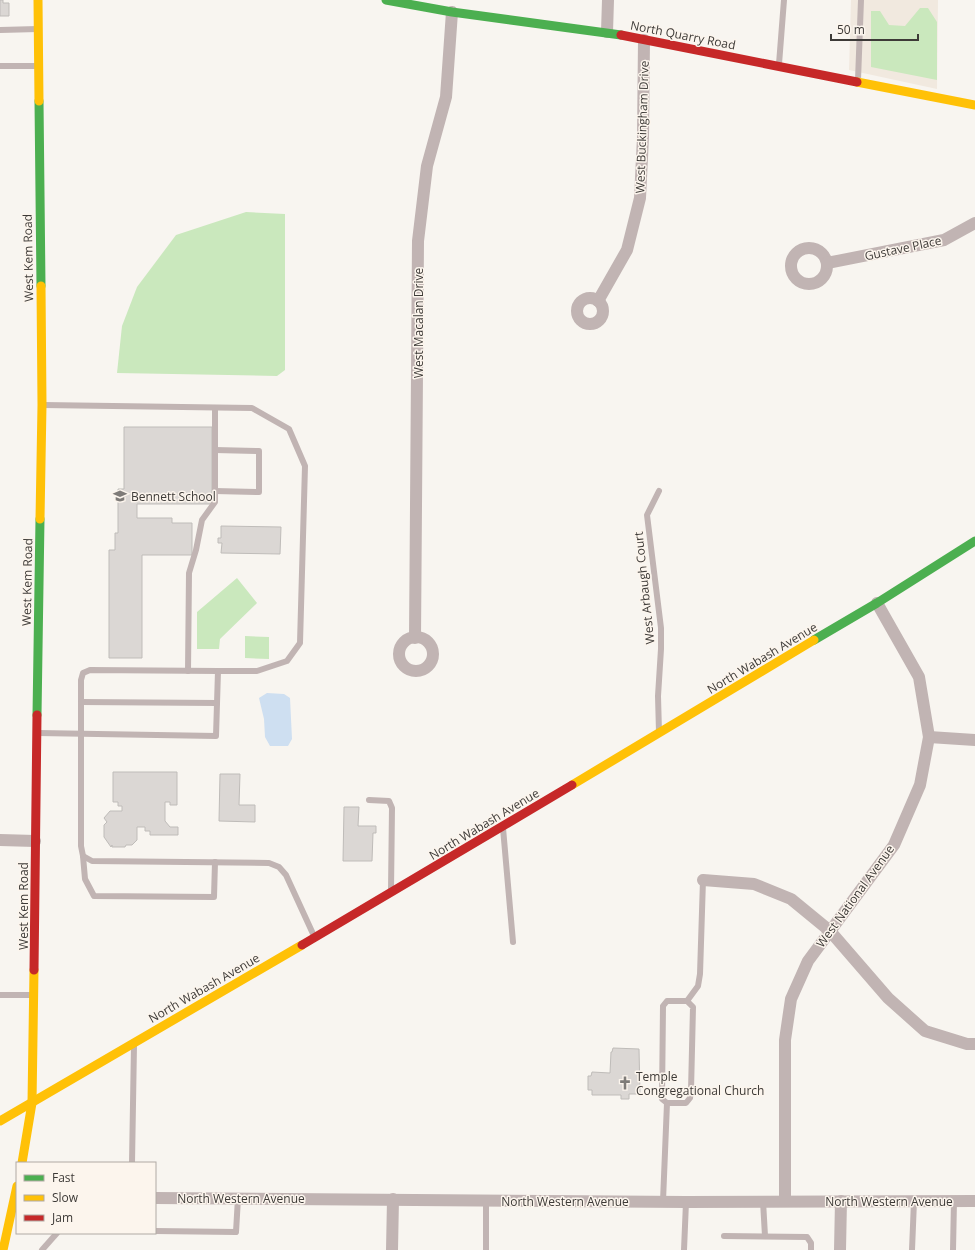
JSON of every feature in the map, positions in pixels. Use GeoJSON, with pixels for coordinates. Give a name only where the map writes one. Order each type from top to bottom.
{"type":"FeatureCollection","features":[{"type":"Feature","properties":{"kind":"street","name":"West Kem Road"},"geometry":{"type":"LineString","coordinates":[[22,1162],[32,1103],[35,841],[38,733],[42,405],[38,0]]}},
{"type":"Feature","properties":{"kind":"street","name":"North Quarry Road"},"geometry":{"type":"LineString","coordinates":[[386,0],[452,12],[607,32],[975,104]]}},
{"type":"Feature","properties":{"kind":"street"},"geometry":{"type":"LineString","coordinates":[[607,32],[608,0]]}},
{"type":"Feature","properties":{"kind":"street","name":"West Macalan Drive"},"geometry":{"type":"LineString","coordinates":[[415,638],[418,240],[427,166],[446,97],[452,12]]}},
{"type":"Feature","properties":{"kind":"street","name":"West Buckingham Drive"},"geometry":{"type":"LineString","coordinates":[[598,301],[627,250],[640,198],[644,137],[644,40]]}},
{"type":"Feature","properties":{"kind":"street","name":"Gustave Place"},"geometry":{"type":"LineString","coordinates":[[827,263],[944,240],[975,223]]}},
{"type":"Feature","properties":{"kind":"street","name":"North Wabash Avenue"},"geometry":{"type":"LineString","coordinates":[[0,1121],[315,938],[502,827],[876,604],[975,540]]}},
{"type":"Feature","properties":{"kind":"street","name":"West National Avenue"},"geometry":{"type":"LineString","coordinates":[[785,1201],[785,1040],[791,999],[808,961],[894,844],[920,785],[929,737],[919,677],[876,604]]}},
{"type":"Feature","properties":{"kind":"street"},"geometry":{"type":"LineString","coordinates":[[929,737],[975,740]]}},
{"type":"Feature","properties":{"kind":"street"},"geometry":{"type":"LineString","coordinates":[[0,840],[35,841]]}},
{"type":"Feature","properties":{"kind":"street"},"geometry":{"type":"LineString","coordinates":[[703,880],[754,884],[791,899],[830,932],[888,998],[926,1031],[967,1044],[975,1044]]}},
{"type":"Feature","properties":{"kind":"street"},"geometry":{"type":"LineString","coordinates":[[3,1250],[16,1193]]}},
{"type":"Feature","properties":{"kind":"street","name":"North Western Avenue"},"geometry":{"type":"LineString","coordinates":[[156,1198],[663,1202],[975,1201]]}},
{"type":"Feature","properties":{"kind":"street"},"geometry":{"type":"LineString","coordinates":[[392,1250],[393,1199]]}},
{"type":"Feature","properties":{"kind":"street"},"geometry":{"type":"LineString","coordinates":[[840,1201],[840,1250]]}},
{"type":"Feature","properties":{"kind":"lane"},"geometry":{"type":"LineString","coordinates":[[778,66],[784,0]]}},
{"type":"Feature","properties":{"kind":"lane"},"geometry":{"type":"LineString","coordinates":[[858,82],[861,0]]}},
{"type":"Feature","properties":{"kind":"lane"},"geometry":{"type":"LineString","coordinates":[[0,30],[38,29]]}},
{"type":"Feature","properties":{"kind":"lane"},"geometry":{"type":"LineString","coordinates":[[0,66],[38,66]]}},
{"type":"Feature","properties":{"kind":"lane"},"geometry":{"type":"LineString","coordinates":[[42,405],[252,408],[289,429],[305,466],[300,643],[287,661],[257,671],[90,670],[83,673],[81,680],[81,846],[85,879],[94,896],[214,897],[215,862]]}},
{"type":"Feature","properties":{"kind":"lane"},"geometry":{"type":"LineString","coordinates":[[188,671],[189,573],[196,550],[202,520],[215,502],[215,408]]}},
{"type":"Feature","properties":{"kind":"lane"},"geometry":{"type":"LineString","coordinates":[[215,450],[259,451],[259,492],[215,491]]}},
{"type":"Feature","properties":{"kind":"lane","name":"West Arbaugh Court"},"geometry":{"type":"LineString","coordinates":[[659,491],[647,515],[661,628],[658,696],[659,733]]}},
{"type":"Feature","properties":{"kind":"lane"},"geometry":{"type":"LineString","coordinates":[[38,733],[216,736],[218,671]]}},
{"type":"Feature","properties":{"kind":"lane"},"geometry":{"type":"LineString","coordinates":[[81,702],[217,703]]}},
{"type":"Feature","properties":{"kind":"lane"},"geometry":{"type":"LineString","coordinates":[[369,800],[389,802],[392,808],[391,893]]}},
{"type":"Feature","properties":{"kind":"lane"},"geometry":{"type":"LineString","coordinates":[[502,827],[513,942]]}},
{"type":"Feature","properties":{"kind":"lane"},"geometry":{"type":"LineString","coordinates":[[83,856],[92,861],[269,863],[279,867],[286,875],[315,938]]}},
{"type":"Feature","properties":{"kind":"lane"},"geometry":{"type":"LineString","coordinates":[[688,1001],[698,986],[700,974],[703,880]]}},
{"type":"Feature","properties":{"kind":"lane"},"geometry":{"type":"LineString","coordinates":[[0,995],[34,995]]}},
{"type":"Feature","properties":{"kind":"lane"},"geometry":{"type":"LineString","coordinates":[[667,1001],[688,1001],[693,1007],[690,1098],[686,1103],[667,1103],[662,1099],[663,1006],[667,1001]]}},
{"type":"Feature","properties":{"kind":"lane"},"geometry":{"type":"LineString","coordinates":[[132,1162],[134,1043]]}},
{"type":"Feature","properties":{"kind":"lane"},"geometry":{"type":"LineString","coordinates":[[663,1202],[667,1103]]}},
{"type":"Feature","properties":{"kind":"lane"},"geometry":{"type":"LineString","coordinates":[[156,1231],[236,1232],[238,1198]]}},
{"type":"Feature","properties":{"kind":"lane"},"geometry":{"type":"LineString","coordinates":[[486,1200],[486,1250]]}},
{"type":"Feature","properties":{"kind":"lane"},"geometry":{"type":"LineString","coordinates":[[764,1201],[765,1236]]}},
{"type":"Feature","properties":{"kind":"lane"},"geometry":{"type":"LineString","coordinates":[[912,1250],[914,1201]]}},
{"type":"Feature","properties":{"kind":"lane"},"geometry":{"type":"LineString","coordinates":[[953,1250],[954,1201]]}},
{"type":"Feature","properties":{"kind":"lane"},"geometry":{"type":"LineString","coordinates":[[684,1250],[686,1202]]}},
{"type":"Feature","properties":{"kind":"lane"},"geometry":{"type":"LineString","coordinates":[[42,1250],[57,1234]]}},
{"type":"Feature","properties":{"kind":"lane"},"geometry":{"type":"LineString","coordinates":[[724,1236],[807,1237],[811,1243],[811,1250]]}},
{"type":"Feature","properties":{"kind":"shaded area"},"geometry":{"type":"Polygon","coordinates":[[[851,0],[938,0],[937,89],[849,70],[851,0]]]}},
{"type":"Feature","properties":{"kind":"green space"},"geometry":{"type":"Polygon","coordinates":[[[920,8],[928,8],[937,22],[937,80],[871,67],[871,11],[880,11],[889,25],[905,26],[920,8]]]}},
{"type":"Feature","properties":{"kind":"green space"},"geometry":{"type":"Polygon","coordinates":[[[246,212],[285,214],[285,370],[277,376],[117,373],[122,326],[137,287],[176,235],[246,212]]]}},
{"type":"Feature","properties":{"kind":"green space"},"geometry":{"type":"Polygon","coordinates":[[[237,578],[257,603],[220,639],[219,649],[197,649],[197,612],[237,578]]]}},
{"type":"Feature","properties":{"kind":"green space"},"geometry":{"type":"Polygon","coordinates":[[[245,636],[269,637],[269,659],[245,658],[245,636]]]}},
{"type":"Feature","properties":{"kind":"water"},"geometry":{"type":"Polygon","coordinates":[[[267,693],[284,694],[290,698],[292,739],[288,746],[270,746],[265,737],[264,719],[259,698],[267,693]]]}},
{"type":"Feature","properties":{"kind":"building"},"geometry":{"type":"Polygon","coordinates":[[[0,0],[3,0],[3,3],[9,3],[9,16],[0,16],[0,0]]]}},
{"type":"Feature","properties":{"kind":"building"},"geometry":{"type":"Polygon","coordinates":[[[124,427],[212,427],[212,504],[137,504],[137,518],[172,518],[172,523],[192,523],[192,555],[142,555],[142,658],[109,658],[109,550],[115,550],[115,533],[118,533],[118,489],[124,489],[124,427]]]}},
{"type":"Feature","properties":{"kind":"building"},"geometry":{"type":"Polygon","coordinates":[[[221,526],[281,527],[280,554],[221,553],[222,543],[218,543],[218,538],[221,538],[221,526]]]}},
{"type":"Feature","properties":{"kind":"building"},"geometry":{"type":"Polygon","coordinates":[[[113,772],[177,772],[177,805],[170,805],[170,802],[165,802],[165,821],[170,827],[178,827],[178,835],[150,835],[150,831],[145,831],[145,827],[137,827],[137,840],[132,845],[126,845],[125,847],[112,847],[112,845],[111,847],[104,837],[104,825],[107,822],[104,818],[110,811],[122,811],[122,806],[118,806],[118,802],[113,802],[113,772]]]}},
{"type":"Feature","properties":{"kind":"building"},"geometry":{"type":"Polygon","coordinates":[[[220,774],[240,774],[239,805],[255,805],[255,822],[219,821],[220,774]]]}},
{"type":"Feature","properties":{"kind":"building"},"geometry":{"type":"Polygon","coordinates":[[[344,807],[359,807],[358,826],[376,826],[376,833],[373,833],[372,861],[343,861],[344,807]]]}},
{"type":"Feature","properties":{"kind":"building"},"geometry":{"type":"Polygon","coordinates":[[[613,1048],[639,1049],[640,1094],[629,1094],[629,1099],[621,1099],[621,1095],[592,1095],[592,1090],[588,1090],[588,1076],[591,1076],[592,1072],[610,1073],[611,1052],[613,1048]]]}},
{"type":"Feature","properties":{"kind":"traffic: fast"},"geometry":{"type":"LineString","coordinates":[[386,0],[452,12],[621,35]]}},
{"type":"Feature","properties":{"kind":"traffic: fast"},"geometry":{"type":"LineString","coordinates":[[39,101],[41,286]]}},
{"type":"Feature","properties":{"kind":"traffic: fast"},"geometry":{"type":"LineString","coordinates":[[37,715],[40,519]]}},
{"type":"Feature","properties":{"kind":"traffic: fast"},"geometry":{"type":"LineString","coordinates":[[814,640],[877,603],[975,541]]}},
{"type":"Feature","properties":{"kind":"traffic: slow"},"geometry":{"type":"LineString","coordinates":[[38,0],[39,101]]}},
{"type":"Feature","properties":{"kind":"traffic: slow"},"geometry":{"type":"LineString","coordinates":[[857,82],[975,105]]}},
{"type":"Feature","properties":{"kind":"traffic: slow"},"geometry":{"type":"LineString","coordinates":[[40,519],[42,405],[41,286]]}},
{"type":"Feature","properties":{"kind":"traffic: slow"},"geometry":{"type":"LineString","coordinates":[[572,785],[814,640]]}},
{"type":"Feature","properties":{"kind":"traffic: slow"},"geometry":{"type":"LineString","coordinates":[[0,1121],[302,945]]}},
{"type":"Feature","properties":{"kind":"traffic: slow"},"geometry":{"type":"LineString","coordinates":[[22,1162],[32,1103],[34,970]]}},
{"type":"Feature","properties":{"kind":"traffic: slow"},"geometry":{"type":"LineString","coordinates":[[3,1250],[16,1191]]}},
{"type":"Feature","properties":{"kind":"traffic: jam"},"geometry":{"type":"LineString","coordinates":[[621,35],[857,82]]}},
{"type":"Feature","properties":{"kind":"traffic: jam"},"geometry":{"type":"LineString","coordinates":[[34,970],[37,715]]}},
{"type":"Feature","properties":{"kind":"traffic: jam"},"geometry":{"type":"LineString","coordinates":[[302,945],[572,785]]}},
{"type":"Feature","properties":{"kind":"place","name":"Bennett School"},"geometry":{"type":"Point","coordinates":[120,496]}},
{"type":"Feature","properties":{"kind":"place","name":"Temple Congregational Church"},"geometry":{"type":"Point","coordinates":[625,1083]}}]}
